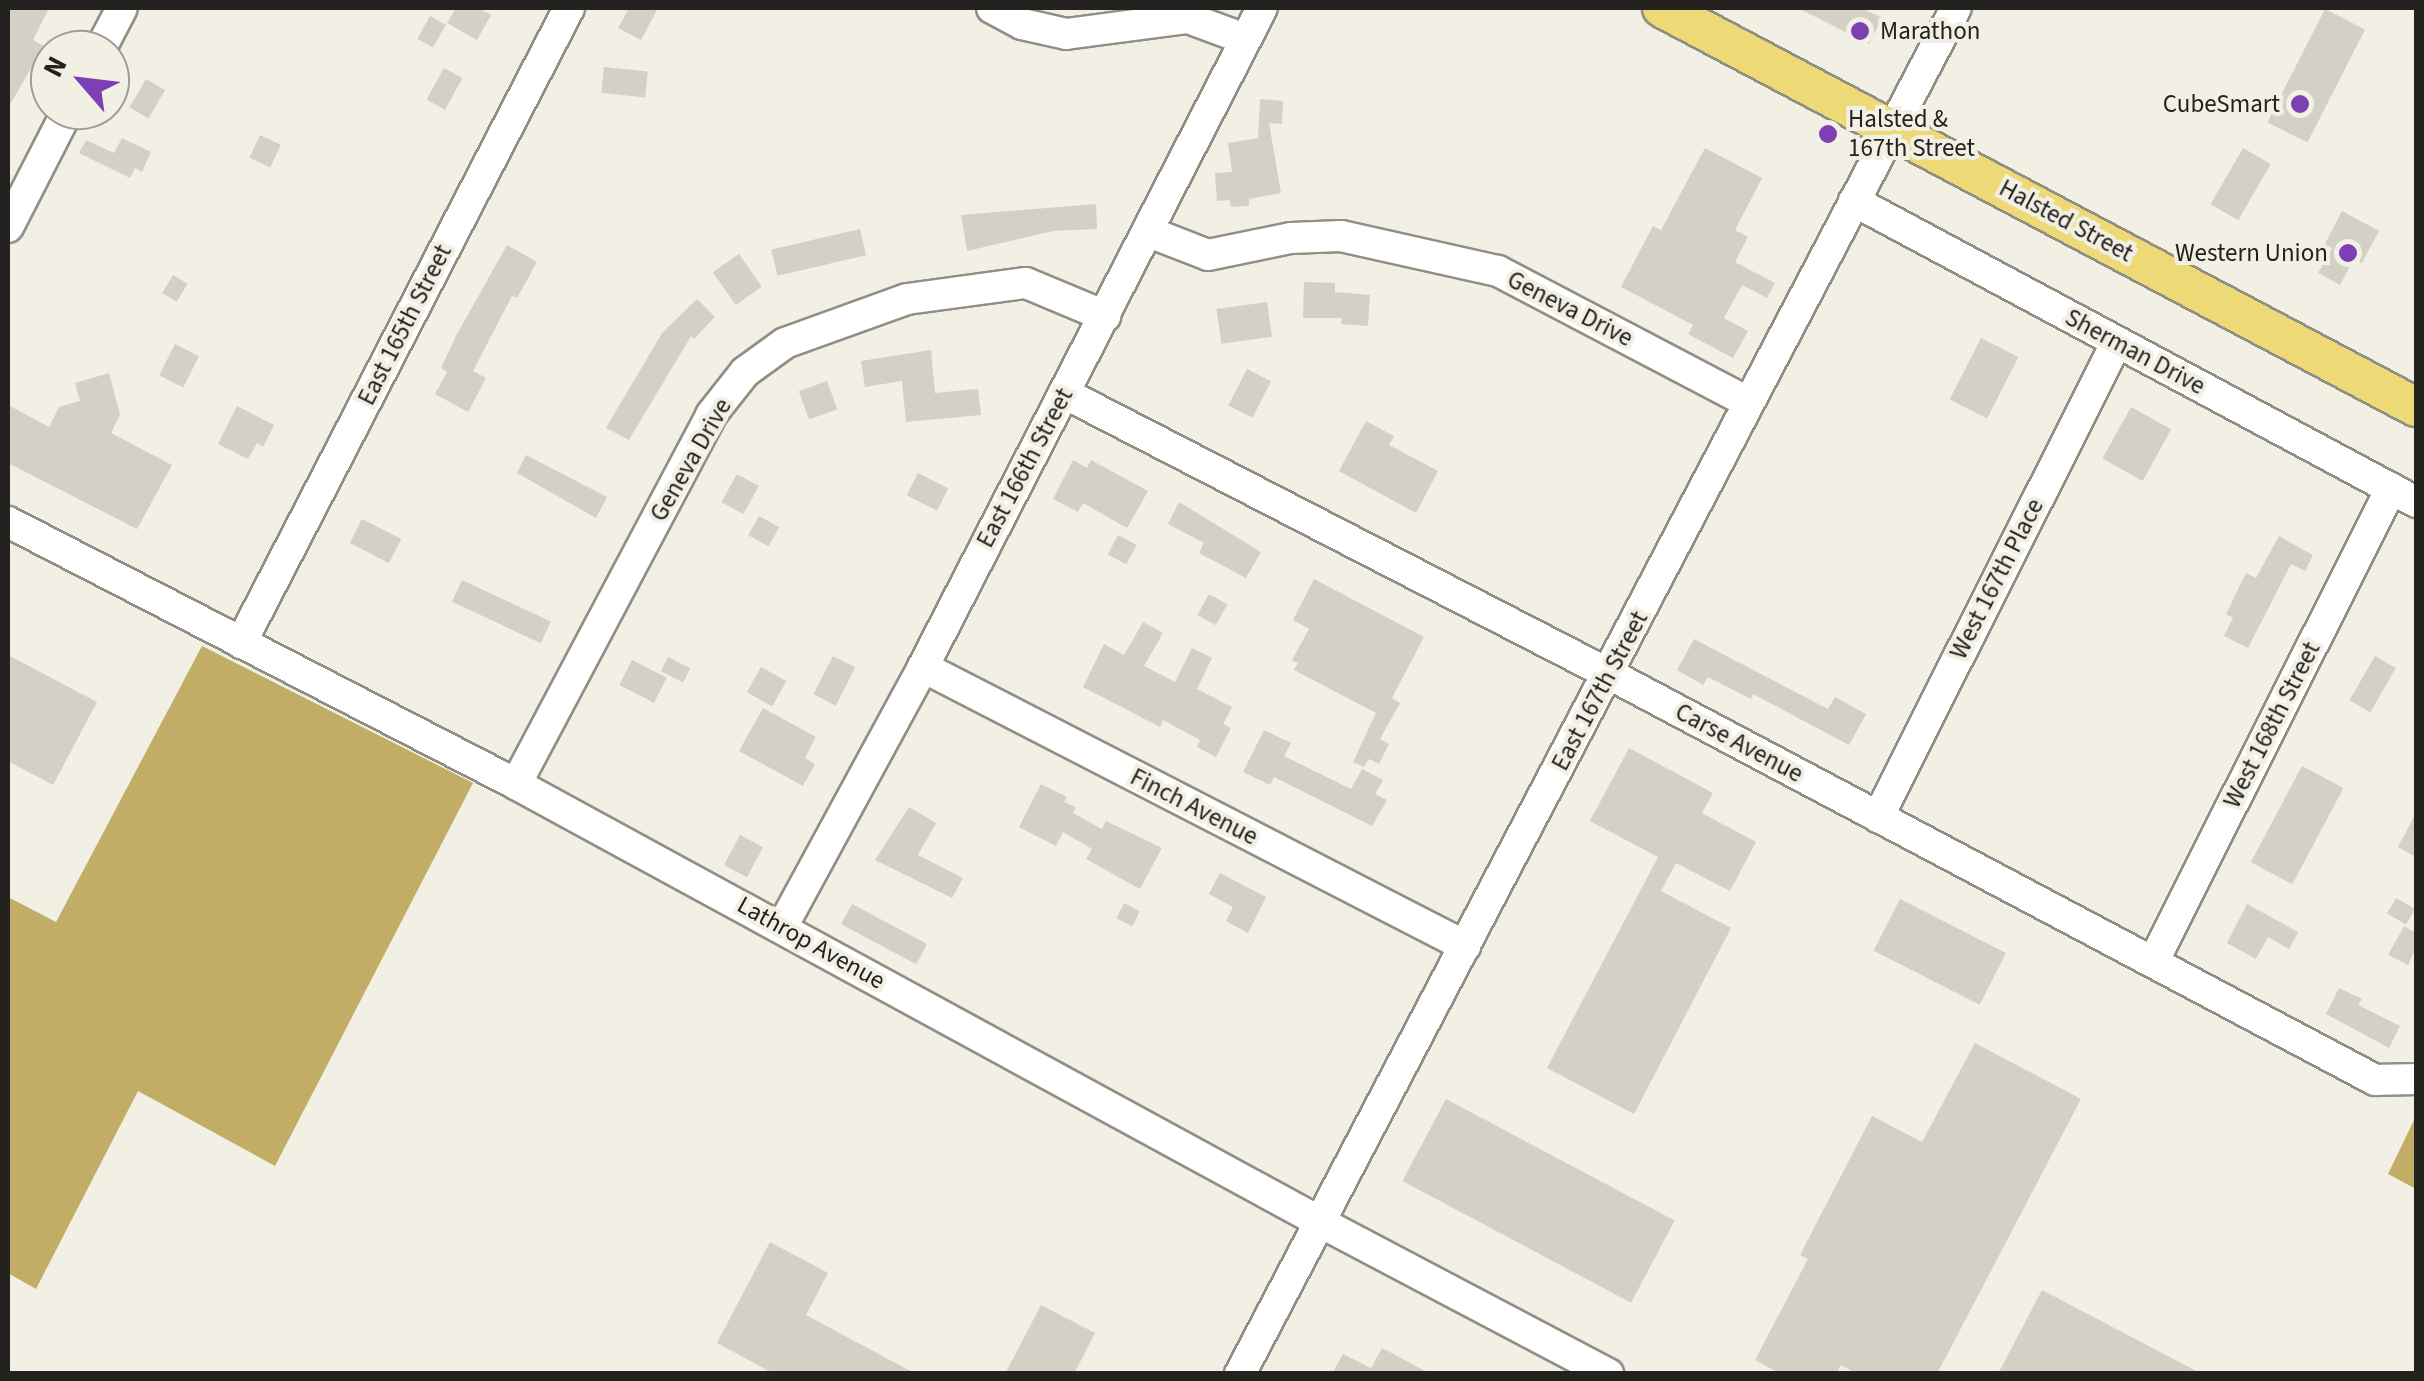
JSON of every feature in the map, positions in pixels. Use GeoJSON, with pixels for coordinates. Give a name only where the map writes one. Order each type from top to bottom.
{"type":"FeatureCollection","features":[{"type":"Feature","properties":{"kind":"main road","name":"Halsted Street"},"geometry":{"type":"LineString","coordinates":[[1662,8],[2416,407]]}},
{"type":"Feature","properties":{"kind":"street","name":"East 165th Street"},"geometry":{"type":"LineString","coordinates":[[240,643],[569,8]]}},
{"type":"Feature","properties":{"kind":"street"},"geometry":{"type":"LineString","coordinates":[[992,8],[1022,24],[1066,34],[1188,18],[1244,39]]}},
{"type":"Feature","properties":{"kind":"street","name":"East 166th Street"},"geometry":{"type":"LineString","coordinates":[[782,927],[922,667],[1262,8]]}},
{"type":"Feature","properties":{"kind":"street","name":"East 167th Street"},"geometry":{"type":"LineString","coordinates":[[1240,1374],[1956,8]]}},
{"type":"Feature","properties":{"kind":"street"},"geometry":{"type":"LineString","coordinates":[[8,227],[58,130]]}},
{"type":"Feature","properties":{"kind":"street","name":"Sherman Drive"},"geometry":{"type":"LineString","coordinates":[[1854,201],[2404,496]]}},
{"type":"Feature","properties":{"kind":"street","name":"Geneva Drive"},"geometry":{"type":"LineString","coordinates":[[1149,232],[1208,256],[1291,238],[1341,236],[1498,272],[1748,402]]}},
{"type":"Feature","properties":{"kind":"street","name":"Geneva Drive"},"geometry":{"type":"LineString","coordinates":[[516,784],[711,415],[745,372],[785,343],[906,299],[1026,284],[1105,316]]}},
{"type":"Feature","properties":{"kind":"street","name":"West 167th Place"},"geometry":{"type":"LineString","coordinates":[[1878,817],[2117,342]]}},
{"type":"Feature","properties":{"kind":"street","name":"Carse Avenue"},"geometry":{"type":"LineString","coordinates":[[1064,393],[1610,674],[2375,1080],[2416,1079]]}},
{"type":"Feature","properties":{"kind":"street","name":"West 168th Street"},"geometry":{"type":"LineString","coordinates":[[2154,962],[2404,496]]}},
{"type":"Feature","properties":{"kind":"street","name":"Lathrop Avenue"},"geometry":{"type":"LineString","coordinates":[[8,522],[516,784],[1320,1222],[1608,1374]]}},
{"type":"Feature","properties":{"kind":"street","name":"Finch Avenue"},"geometry":{"type":"LineString","coordinates":[[922,667],[1465,946]]}},
{"type":"Feature","properties":{"kind":"shaded area"},"geometry":{"type":"Polygon","coordinates":[[[202,646],[473,783],[275,1166],[138,1091],[36,1289],[8,1273],[8,897],[56,922],[202,646]]]}},
{"type":"Feature","properties":{"kind":"shaded area"},"geometry":{"type":"Polygon","coordinates":[[[2416,1116],[2416,1189],[2388,1174],[2416,1116]]]}},
{"type":"Feature","properties":{"kind":"building"},"geometry":{"type":"Polygon","coordinates":[[[8,8],[49,8],[38,30],[30,30],[30,70],[8,108],[8,8]]]}},
{"type":"Feature","properties":{"kind":"building"},"geometry":{"type":"Polygon","coordinates":[[[456,8],[478,8],[491,15],[477,40],[447,23],[456,8]]]}},
{"type":"Feature","properties":{"kind":"building"},"geometry":{"type":"Polygon","coordinates":[[[629,8],[658,8],[641,40],[618,28],[629,8]]]}},
{"type":"Feature","properties":{"kind":"building","name":"Marathon"},"geometry":{"type":"Polygon","coordinates":[[[1798,8],[1861,8],[1882,18],[1869,44],[1798,8]]]}},
{"type":"Feature","properties":{"kind":"building"},"geometry":{"type":"Polygon","coordinates":[[[2325,9],[2365,29],[2307,143],[2267,122],[2325,9]]]}},
{"type":"Feature","properties":{"kind":"building"},"geometry":{"type":"Polygon","coordinates":[[[430,16],[446,25],[433,47],[417,39],[430,16]]]}},
{"type":"Feature","properties":{"kind":"building"},"geometry":{"type":"Polygon","coordinates":[[[604,67],[648,72],[645,97],[601,93],[604,67]]]}},
{"type":"Feature","properties":{"kind":"building"},"geometry":{"type":"Polygon","coordinates":[[[444,68],[462,78],[445,110],[427,99],[444,68]]]}},
{"type":"Feature","properties":{"kind":"building"},"geometry":{"type":"Polygon","coordinates":[[[146,79],[165,90],[149,119],[130,108],[146,79]]]}},
{"type":"Feature","properties":{"kind":"building"},"geometry":{"type":"Polygon","coordinates":[[[1260,99],[1283,101],[1282,124],[1269,123],[1281,193],[1249,199],[1249,206],[1231,207],[1230,200],[1217,201],[1215,173],[1232,172],[1228,143],[1258,138],[1260,99]]]}},
{"type":"Feature","properties":{"kind":"building"},"geometry":{"type":"Polygon","coordinates":[[[260,135],[281,145],[270,167],[249,158],[260,135]]]}},
{"type":"Feature","properties":{"kind":"building"},"geometry":{"type":"Polygon","coordinates":[[[122,138],[151,152],[142,172],[135,168],[130,178],[79,153],[86,140],[114,153],[122,138]]]}},
{"type":"Feature","properties":{"kind":"building"},"geometry":{"type":"Polygon","coordinates":[[[1705,148],[1762,178],[1735,230],[1748,237],[1735,262],[1775,283],[1767,298],[1742,285],[1724,318],[1748,331],[1733,358],[1688,334],[1693,325],[1621,287],[1653,226],[1661,230],[1705,148]]]}},
{"type":"Feature","properties":{"kind":"building"},"geometry":{"type":"Polygon","coordinates":[[[2243,148],[2271,164],[2238,220],[2210,204],[2243,148]]]}},
{"type":"Feature","properties":{"kind":"building"},"geometry":{"type":"Polygon","coordinates":[[[1096,204],[1097,229],[1053,231],[967,251],[961,215],[1096,204]]]}},
{"type":"Feature","properties":{"kind":"building","name":"Western Union"},"geometry":{"type":"Polygon","coordinates":[[[2342,211],[2379,231],[2362,263],[2354,259],[2340,285],[2318,273],[2332,248],[2325,244],[2342,211]]]}},
{"type":"Feature","properties":{"kind":"building"},"geometry":{"type":"Polygon","coordinates":[[[860,229],[866,255],[777,276],[771,249],[860,229]]]}},
{"type":"Feature","properties":{"kind":"building"},"geometry":{"type":"Polygon","coordinates":[[[507,245],[537,262],[517,298],[512,296],[473,371],[486,378],[468,412],[435,394],[447,372],[441,368],[507,245]]]}},
{"type":"Feature","properties":{"kind":"building"},"geometry":{"type":"Polygon","coordinates":[[[739,254],[762,287],[736,305],[713,272],[739,254]]]}},
{"type":"Feature","properties":{"kind":"building"},"geometry":{"type":"Polygon","coordinates":[[[173,275],[188,284],[177,302],[162,293],[173,275]]]}},
{"type":"Feature","properties":{"kind":"building"},"geometry":{"type":"Polygon","coordinates":[[[1304,282],[1335,283],[1335,292],[1370,295],[1368,326],[1341,324],[1342,318],[1303,318],[1304,282]]]}},
{"type":"Feature","properties":{"kind":"building"},"geometry":{"type":"Polygon","coordinates":[[[697,299],[715,317],[694,339],[691,336],[629,440],[606,428],[662,333],[697,299]]]}},
{"type":"Feature","properties":{"kind":"building"},"geometry":{"type":"Polygon","coordinates":[[[1267,302],[1272,337],[1221,344],[1216,309],[1267,302]]]}},
{"type":"Feature","properties":{"kind":"building"},"geometry":{"type":"Polygon","coordinates":[[[1981,338],[2018,357],[1987,419],[1950,399],[1981,338]]]}},
{"type":"Feature","properties":{"kind":"building"},"geometry":{"type":"Polygon","coordinates":[[[175,344],[199,356],[183,387],[159,375],[175,344]]]}},
{"type":"Feature","properties":{"kind":"building"},"geometry":{"type":"Polygon","coordinates":[[[931,350],[935,393],[978,389],[981,415],[906,422],[902,381],[865,387],[861,361],[931,350]]]}},
{"type":"Feature","properties":{"kind":"building"},"geometry":{"type":"Polygon","coordinates":[[[1247,369],[1271,381],[1252,418],[1228,406],[1247,369]]]}},
{"type":"Feature","properties":{"kind":"building"},"geometry":{"type":"Polygon","coordinates":[[[109,373],[120,415],[111,433],[172,465],[137,529],[8,463],[8,405],[49,427],[59,407],[80,401],[75,383],[109,373]]]}},
{"type":"Feature","properties":{"kind":"building"},"geometry":{"type":"Polygon","coordinates":[[[827,381],[837,409],[809,419],[799,391],[827,381]]]}},
{"type":"Feature","properties":{"kind":"building"},"geometry":{"type":"Polygon","coordinates":[[[237,406],[274,425],[263,447],[257,443],[248,459],[218,444],[237,406]]]}},
{"type":"Feature","properties":{"kind":"building"},"geometry":{"type":"Polygon","coordinates":[[[2131,407],[2171,429],[2143,481],[2102,459],[2131,407]]]}},
{"type":"Feature","properties":{"kind":"building"},"geometry":{"type":"Polygon","coordinates":[[[1366,421],[1394,436],[1389,445],[1438,471],[1416,513],[1339,471],[1366,421]]]}},
{"type":"Feature","properties":{"kind":"building"},"geometry":{"type":"Polygon","coordinates":[[[526,455],[607,497],[596,518],[517,473],[526,455]]]}},
{"type":"Feature","properties":{"kind":"building"},"geometry":{"type":"Polygon","coordinates":[[[1073,460],[1087,468],[1091,460],[1148,491],[1127,528],[1083,503],[1078,512],[1053,499],[1073,460]]]}},
{"type":"Feature","properties":{"kind":"building"},"geometry":{"type":"Polygon","coordinates":[[[918,473],[948,488],[937,511],[907,495],[918,473]]]}},
{"type":"Feature","properties":{"kind":"building"},"geometry":{"type":"Polygon","coordinates":[[[737,474],[759,486],[743,514],[721,502],[737,474]]]}},
{"type":"Feature","properties":{"kind":"building"},"geometry":{"type":"Polygon","coordinates":[[[1179,502],[1261,552],[1246,578],[1199,553],[1204,543],[1168,524],[1179,502]]]}},
{"type":"Feature","properties":{"kind":"building"},"geometry":{"type":"Polygon","coordinates":[[[759,516],[779,527],[768,546],[748,535],[759,516]]]}},
{"type":"Feature","properties":{"kind":"building"},"geometry":{"type":"Polygon","coordinates":[[[362,519],[401,539],[389,563],[350,543],[362,519]]]}},
{"type":"Feature","properties":{"kind":"building"},"geometry":{"type":"Polygon","coordinates":[[[1118,535],[1137,545],[1126,564],[1108,554],[1118,535]]]}},
{"type":"Feature","properties":{"kind":"building"},"geometry":{"type":"Polygon","coordinates":[[[2279,536],[2313,555],[2305,571],[2291,564],[2248,648],[2224,636],[2233,618],[2226,614],[2246,573],[2256,578],[2279,536]]]}},
{"type":"Feature","properties":{"kind":"building"},"geometry":{"type":"Polygon","coordinates":[[[1314,579],[1424,637],[1392,698],[1400,703],[1380,739],[1389,744],[1379,764],[1369,759],[1364,767],[1353,762],[1376,713],[1294,670],[1298,663],[1292,660],[1309,629],[1293,620],[1314,579]]]}},
{"type":"Feature","properties":{"kind":"building"},"geometry":{"type":"Polygon","coordinates":[[[462,580],[551,621],[541,643],[452,602],[462,580]]]}},
{"type":"Feature","properties":{"kind":"building"},"geometry":{"type":"Polygon","coordinates":[[[1209,594],[1227,604],[1216,625],[1197,615],[1209,594]]]}},
{"type":"Feature","properties":{"kind":"building"},"geometry":{"type":"Polygon","coordinates":[[[1143,622],[1163,633],[1144,666],[1175,682],[1192,648],[1212,658],[1197,689],[1232,707],[1223,724],[1231,728],[1216,757],[1197,747],[1200,740],[1163,720],[1160,727],[1083,687],[1104,644],[1124,655],[1143,622]]]}},
{"type":"Feature","properties":{"kind":"building"},"geometry":{"type":"Polygon","coordinates":[[[1694,639],[1828,709],[1835,697],[1866,714],[1849,745],[1753,694],[1751,699],[1708,677],[1703,685],[1677,670],[1694,639]]]}},
{"type":"Feature","properties":{"kind":"building"},"geometry":{"type":"Polygon","coordinates":[[[8,655],[97,702],[53,785],[8,761],[8,655]]]}},
{"type":"Feature","properties":{"kind":"building"},"geometry":{"type":"Polygon","coordinates":[[[833,656],[855,667],[836,706],[813,694],[833,656]]]}},
{"type":"Feature","properties":{"kind":"building"},"geometry":{"type":"Polygon","coordinates":[[[2375,656],[2396,668],[2370,712],[2350,700],[2375,656]]]}},
{"type":"Feature","properties":{"kind":"building"},"geometry":{"type":"Polygon","coordinates":[[[668,657],[690,668],[683,683],[661,671],[668,657]]]}},
{"type":"Feature","properties":{"kind":"building"},"geometry":{"type":"Polygon","coordinates":[[[632,660],[667,678],[654,703],[619,685],[632,660]]]}},
{"type":"Feature","properties":{"kind":"building"},"geometry":{"type":"Polygon","coordinates":[[[761,667],[786,681],[772,706],[747,692],[761,667]]]}},
{"type":"Feature","properties":{"kind":"building"},"geometry":{"type":"Polygon","coordinates":[[[763,708],[816,737],[805,758],[815,764],[803,786],[739,751],[763,708]]]}},
{"type":"Feature","properties":{"kind":"building"},"geometry":{"type":"Polygon","coordinates":[[[1264,730],[1291,743],[1284,756],[1351,789],[1362,769],[1383,780],[1375,794],[1387,800],[1372,826],[1274,777],[1270,785],[1243,772],[1264,730]]]}},
{"type":"Feature","properties":{"kind":"building"},"geometry":{"type":"Polygon","coordinates":[[[1629,748],[1713,793],[1702,813],[1756,842],[1730,891],[1676,863],[1661,891],[1731,928],[1634,1114],[1547,1068],[1658,857],[1590,821],[1629,748]]]}},
{"type":"Feature","properties":{"kind":"building"},"geometry":{"type":"Polygon","coordinates":[[[2302,766],[2343,788],[2292,884],[2251,862],[2302,766]]]}},
{"type":"Feature","properties":{"kind":"building"},"geometry":{"type":"Polygon","coordinates":[[[1041,784],[1067,797],[1064,802],[1076,807],[1073,813],[1102,829],[1106,821],[1162,848],[1140,889],[1086,859],[1092,849],[1063,832],[1056,846],[1019,827],[1041,784]]]}},
{"type":"Feature","properties":{"kind":"building"},"geometry":{"type":"Polygon","coordinates":[[[909,807],[936,823],[918,855],[963,878],[952,898],[875,860],[909,807]]]}},
{"type":"Feature","properties":{"kind":"building"},"geometry":{"type":"Polygon","coordinates":[[[2416,813],[2416,857],[2398,847],[2416,813]]]}},
{"type":"Feature","properties":{"kind":"building"},"geometry":{"type":"Polygon","coordinates":[[[740,835],[763,847],[747,877],[724,865],[740,835]]]}},
{"type":"Feature","properties":{"kind":"building"},"geometry":{"type":"Polygon","coordinates":[[[1220,873],[1266,897],[1248,933],[1226,921],[1233,907],[1209,894],[1220,873]]]}},
{"type":"Feature","properties":{"kind":"building"},"geometry":{"type":"Polygon","coordinates":[[[2396,898],[2415,909],[2406,925],[2387,914],[2396,898]]]}},
{"type":"Feature","properties":{"kind":"building"},"geometry":{"type":"Polygon","coordinates":[[[1900,899],[2006,953],[1980,1005],[1874,951],[1900,899]]]}},
{"type":"Feature","properties":{"kind":"building"},"geometry":{"type":"Polygon","coordinates":[[[1124,903],[1140,911],[1132,926],[1116,918],[1124,903]]]}},
{"type":"Feature","properties":{"kind":"building"},"geometry":{"type":"Polygon","coordinates":[[[852,904],[927,944],[916,964],[841,924],[852,904]]]}},
{"type":"Feature","properties":{"kind":"building"},"geometry":{"type":"Polygon","coordinates":[[[2247,904],[2298,932],[2289,949],[2268,937],[2256,959],[2227,943],[2247,904]]]}},
{"type":"Feature","properties":{"kind":"building"},"geometry":{"type":"Polygon","coordinates":[[[2404,926],[2416,933],[2416,948],[2408,965],[2388,955],[2404,926]]]}},
{"type":"Feature","properties":{"kind":"building"},"geometry":{"type":"Polygon","coordinates":[[[2339,988],[2362,999],[2358,1005],[2400,1026],[2389,1048],[2326,1014],[2339,988]]]}},
{"type":"Feature","properties":{"kind":"building"},"geometry":{"type":"Polygon","coordinates":[[[1975,1043],[2081,1099],[1937,1374],[1857,1374],[1841,1365],[1836,1374],[1781,1374],[1755,1360],[1808,1259],[1800,1255],[1872,1116],[1922,1142],[1975,1043]]]}},
{"type":"Feature","properties":{"kind":"building"},"geometry":{"type":"Polygon","coordinates":[[[1446,1099],[1675,1221],[1631,1303],[1402,1181],[1446,1099]]]}},
{"type":"Feature","properties":{"kind":"building"},"geometry":{"type":"Polygon","coordinates":[[[770,1242],[828,1273],[806,1315],[916,1374],[774,1374],[717,1343],[770,1242]]]}},
{"type":"Feature","properties":{"kind":"building"},"geometry":{"type":"Polygon","coordinates":[[[2042,1290],[2202,1374],[1998,1374],[2042,1290]]]}},
{"type":"Feature","properties":{"kind":"building"},"geometry":{"type":"Polygon","coordinates":[[[1041,1305],[1095,1333],[1074,1374],[1005,1374],[1041,1305]]]}},
{"type":"Feature","properties":{"kind":"building"},"geometry":{"type":"Polygon","coordinates":[[[1382,1348],[1431,1374],[1332,1374],[1343,1354],[1371,1368],[1382,1348]]]}},
{"type":"Feature","properties":{"kind":"place","name":"Marathon"},"geometry":{"type":"Point","coordinates":[1860,31]}},
{"type":"Feature","properties":{"kind":"place","name":"CubeSmart"},"geometry":{"type":"Point","coordinates":[2300,104]}},
{"type":"Feature","properties":{"kind":"place","name":"Halsted & 167th Street"},"geometry":{"type":"Point","coordinates":[1828,134]}},
{"type":"Feature","properties":{"kind":"place","name":"Western Union"},"geometry":{"type":"Point","coordinates":[2348,253]}}]}
